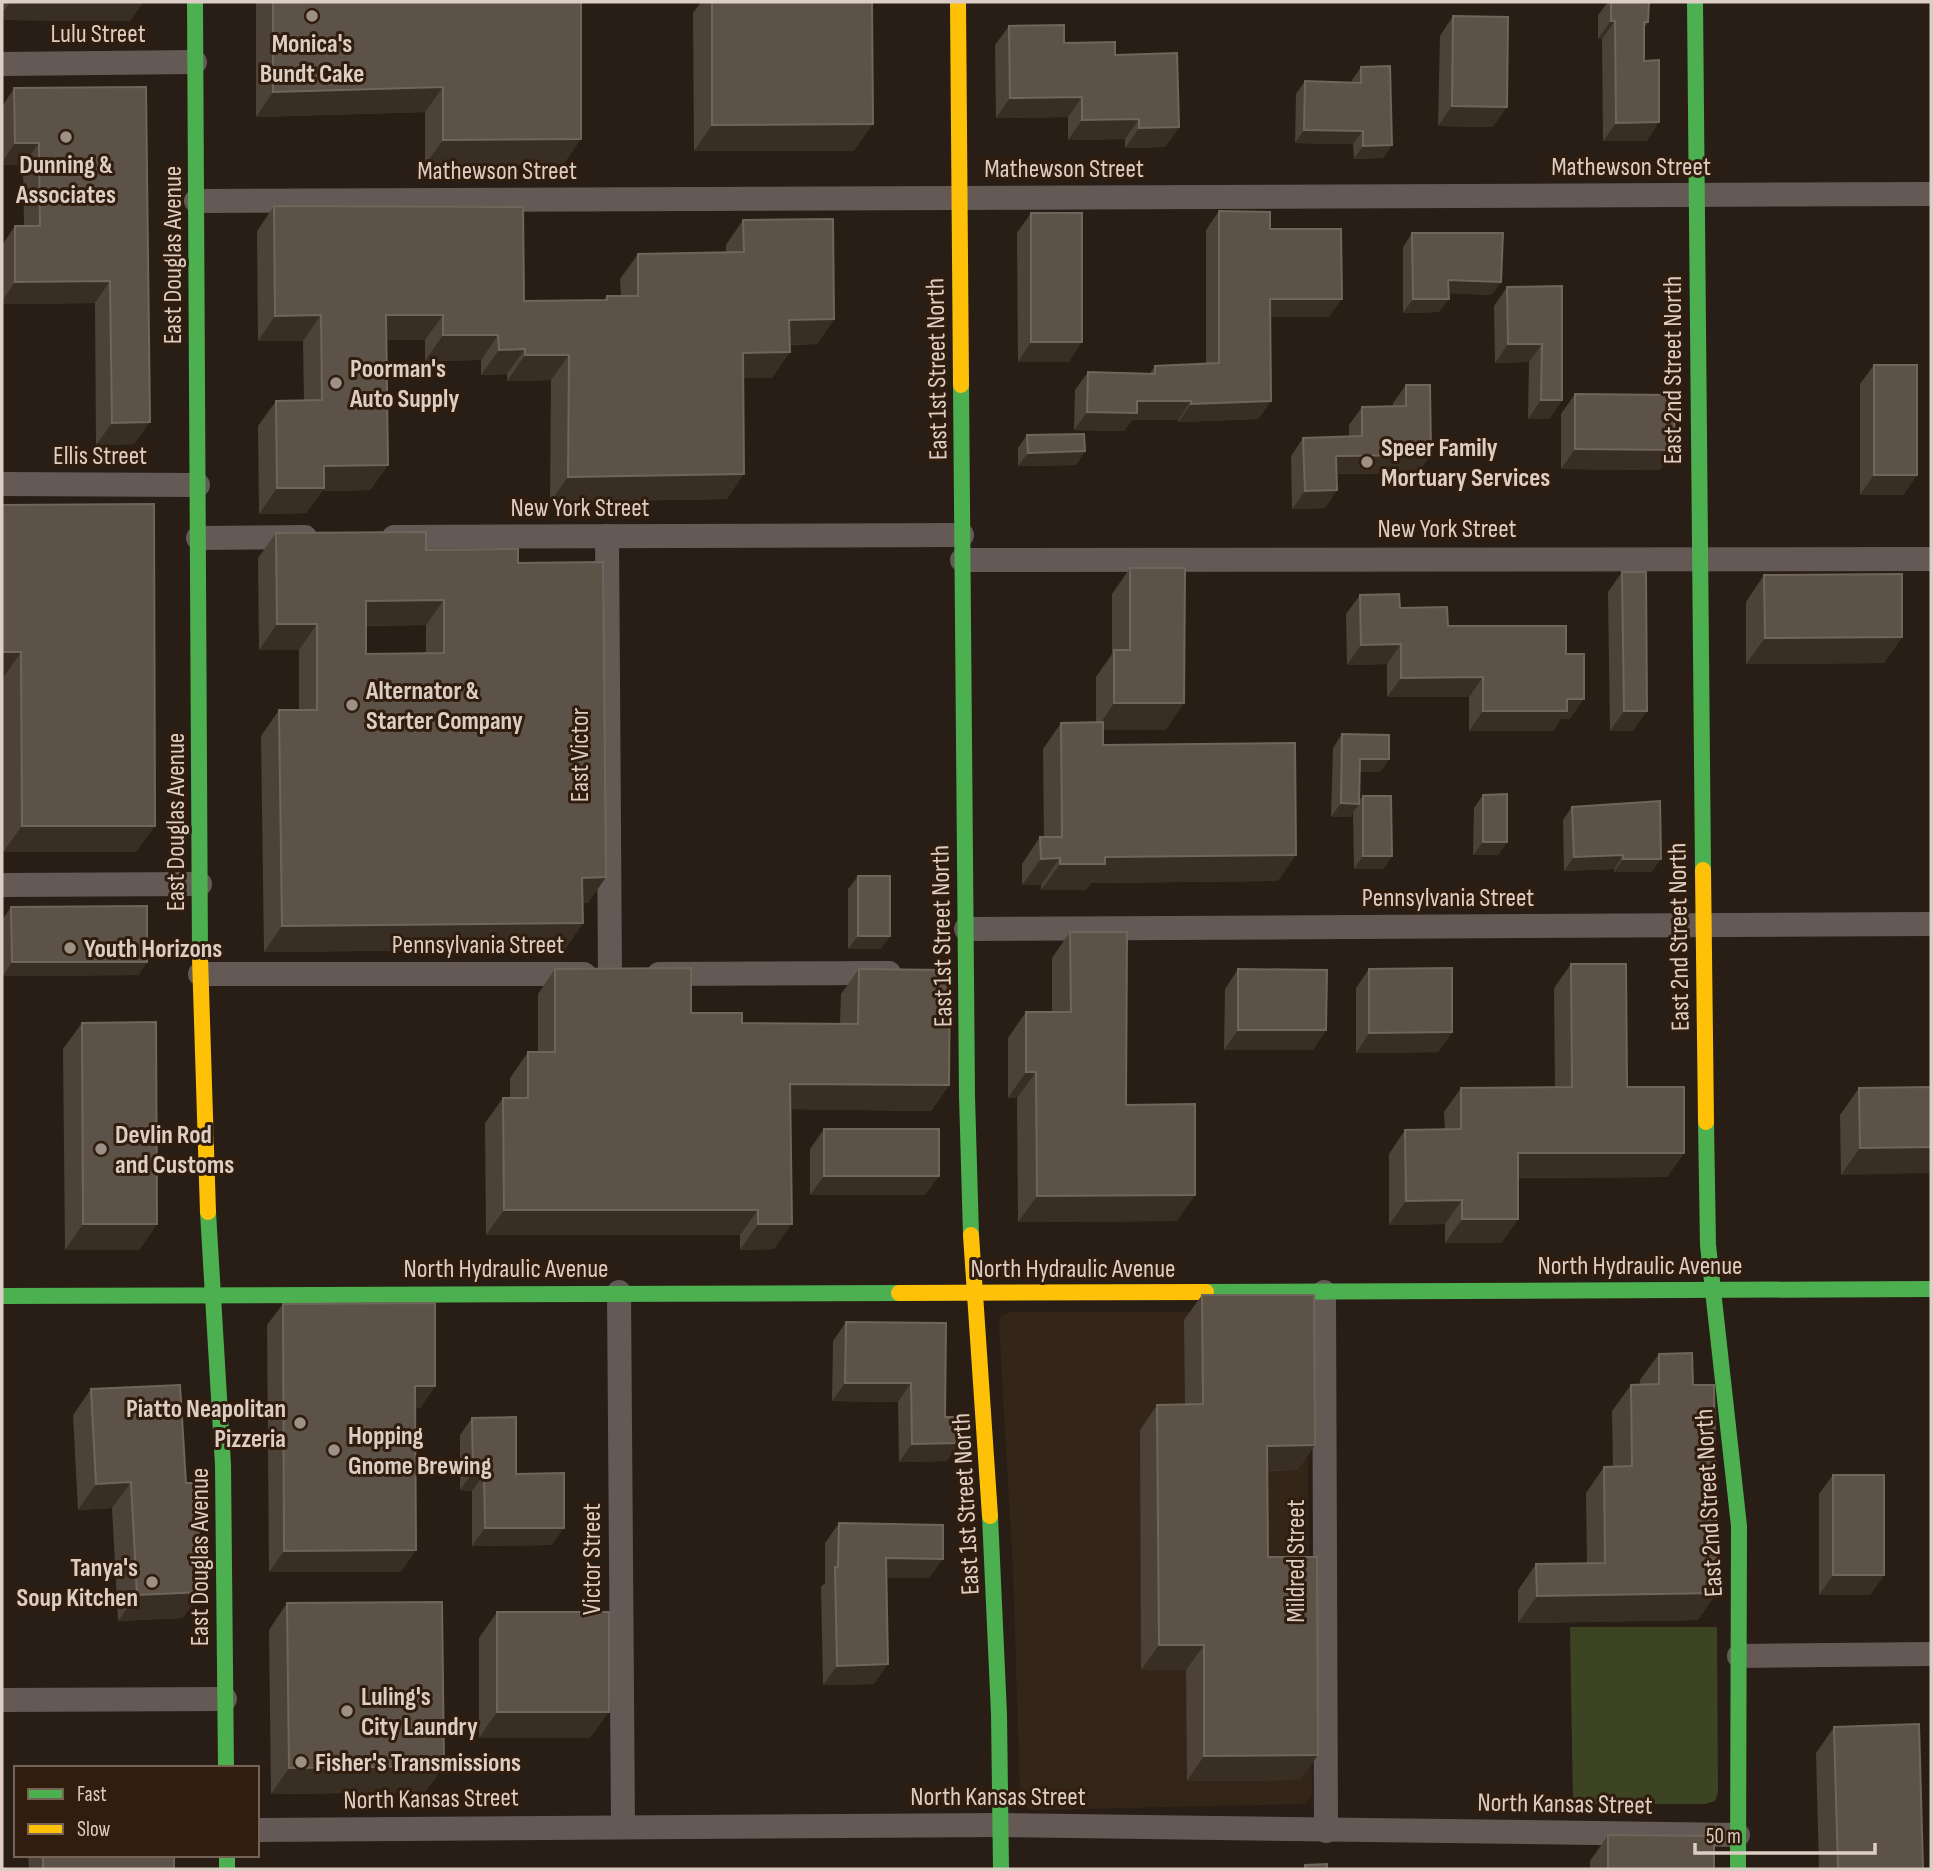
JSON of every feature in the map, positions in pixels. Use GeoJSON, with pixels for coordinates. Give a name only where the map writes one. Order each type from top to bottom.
{"type":"FeatureCollection","features":[{"type":"Feature","properties":{"kind":"street","name":"East Douglas Avenue"},"geometry":{"type":"LineString","coordinates":[[195,2],[200,974],[207,1195],[223,1465],[226,1766]]}},
{"type":"Feature","properties":{"kind":"street","name":"East 1st Street North"},"geometry":{"type":"LineString","coordinates":[[958,2],[966,929],[956,973],[967,1096],[1000,1728],[1001,1869]]}},
{"type":"Feature","properties":{"kind":"street","name":"East 2nd Street North"},"geometry":{"type":"LineString","coordinates":[[1695,2],[1698,557],[1708,1245],[1739,1526],[1738,1869]]}},
{"type":"Feature","properties":{"kind":"street","name":"Lulu Street"},"geometry":{"type":"LineString","coordinates":[[2,64],[195,62]]}},
{"type":"Feature","properties":{"kind":"street","name":"Mathewson Street"},"geometry":{"type":"LineString","coordinates":[[196,201],[1931,194]]}},
{"type":"Feature","properties":{"kind":"street","name":"Ellis Street"},"geometry":{"type":"LineString","coordinates":[[2,484],[198,485]]}},
{"type":"Feature","properties":{"kind":"street","name":"New York Street"},"geometry":{"type":"LineString","coordinates":[[372,537],[962,535]]}},
{"type":"Feature","properties":{"kind":"street","name":"East Victor"},"geometry":{"type":"LineString","coordinates":[[607,536],[610,974]]}},
{"type":"Feature","properties":{"kind":"street"},"geometry":{"type":"LineString","coordinates":[[198,538],[330,537]]}},
{"type":"Feature","properties":{"kind":"street","name":"New York Street"},"geometry":{"type":"LineString","coordinates":[[962,560],[1931,558]]}},
{"type":"Feature","properties":{"kind":"street"},"geometry":{"type":"LineString","coordinates":[[2,885],[200,884]]}},
{"type":"Feature","properties":{"kind":"street","name":"Pennsylvania Street"},"geometry":{"type":"LineString","coordinates":[[966,929],[1931,925]]}},
{"type":"Feature","properties":{"kind":"street","name":"Pennsylvania Street"},"geometry":{"type":"LineString","coordinates":[[200,974],[907,973]]}},
{"type":"Feature","properties":{"kind":"street","name":"North Hydraulic Avenue"},"geometry":{"type":"LineString","coordinates":[[2,1296],[1931,1289]]}},
{"type":"Feature","properties":{"kind":"street","name":"Victor Street"},"geometry":{"type":"LineString","coordinates":[[619,1292],[623,1826]]}},
{"type":"Feature","properties":{"kind":"street","name":"Mildred Street"},"geometry":{"type":"LineString","coordinates":[[1324,1292],[1326,1831]]}},
{"type":"Feature","properties":{"kind":"street"},"geometry":{"type":"LineString","coordinates":[[1739,1656],[1931,1654]]}},
{"type":"Feature","properties":{"kind":"street"},"geometry":{"type":"LineString","coordinates":[[2,1700],[225,1699]]}},
{"type":"Feature","properties":{"kind":"street","name":"North Kansas Street"},"geometry":{"type":"LineString","coordinates":[[259,1830],[1001,1825],[1738,1835]]}},
{"type":"Feature","properties":{"kind":"shaded area"},"geometry":{"type":"Polygon","coordinates":[[[1011,1312],[1295,1312],[1306,1329],[1312,1796],[1305,1804],[1031,1810],[1024,1804],[1020,1794],[1013,1570],[999,1325],[1001,1316],[1011,1312]]]}},
{"type":"Feature","properties":{"kind":"green space"},"geometry":{"type":"Polygon","coordinates":[[[1570,1627],[1717,1627],[1718,1792],[1715,1801],[1705,1804],[1573,1804],[1570,1627]]]}},
{"type":"Feature","properties":{"kind":"building"},"geometry":{"type":"Polygon","coordinates":[[[273,2],[581,2],[581,139],[443,140],[443,87],[273,92],[273,2]]]}},
{"type":"Feature","properties":{"kind":"building"},"geometry":{"type":"Polygon","coordinates":[[[712,2],[872,2],[873,124],[712,125],[712,2]]]}},
{"type":"Feature","properties":{"kind":"building"},"geometry":{"type":"Polygon","coordinates":[[[1611,2],[1649,2],[1648,22],[1644,22],[1644,61],[1659,60],[1659,122],[1616,123],[1615,21],[1611,21],[1611,2]]]}},
{"type":"Feature","properties":{"kind":"building"},"geometry":{"type":"Polygon","coordinates":[[[1453,16],[1508,17],[1507,107],[1452,106],[1453,16]]]}},
{"type":"Feature","properties":{"kind":"building"},"geometry":{"type":"Polygon","coordinates":[[[1064,25],[1064,43],[1115,42],[1115,55],[1177,53],[1179,127],[1139,128],[1139,119],[1082,120],[1082,97],[1010,98],[1009,26],[1064,25]]]}},
{"type":"Feature","properties":{"kind":"building"},"geometry":{"type":"Polygon","coordinates":[[[1390,66],[1392,145],[1363,146],[1363,131],[1304,130],[1305,81],[1361,83],[1361,67],[1390,66]]]}},
{"type":"Feature","properties":{"kind":"building"},"geometry":{"type":"Polygon","coordinates":[[[146,87],[150,422],[112,423],[110,281],[15,282],[15,226],[40,226],[39,143],[15,143],[14,88],[146,87]]]}},
{"type":"Feature","properties":{"kind":"building"},"geometry":{"type":"Polygon","coordinates":[[[274,206],[523,207],[524,301],[607,300],[607,296],[638,296],[638,254],[744,252],[743,220],[833,219],[834,319],[789,320],[790,352],[743,353],[744,474],[568,477],[569,355],[525,355],[525,349],[499,350],[498,335],[443,335],[443,315],[386,315],[388,465],[324,466],[324,488],[277,488],[276,401],[322,400],[321,315],[275,316],[274,206]]]}},
{"type":"Feature","properties":{"kind":"building"},"geometry":{"type":"Polygon","coordinates":[[[1219,211],[1270,212],[1270,229],[1341,229],[1342,299],[1270,299],[1271,401],[1191,404],[1191,401],[1137,401],[1137,413],[1087,412],[1088,372],[1155,374],[1155,366],[1219,363],[1219,211]]]}},
{"type":"Feature","properties":{"kind":"building"},"geometry":{"type":"Polygon","coordinates":[[[1031,213],[1082,213],[1082,342],[1031,342],[1031,213]]]}},
{"type":"Feature","properties":{"kind":"building"},"geometry":{"type":"Polygon","coordinates":[[[1412,233],[1503,233],[1501,282],[1448,280],[1449,299],[1413,299],[1412,233]]]}},
{"type":"Feature","properties":{"kind":"building"},"geometry":{"type":"Polygon","coordinates":[[[1562,286],[1562,400],[1541,400],[1542,344],[1508,344],[1507,287],[1562,286]]]}},
{"type":"Feature","properties":{"kind":"building"},"geometry":{"type":"Polygon","coordinates":[[[1874,365],[1917,365],[1917,475],[1874,475],[1874,365]]]}},
{"type":"Feature","properties":{"kind":"building"},"geometry":{"type":"Polygon","coordinates":[[[1406,385],[1430,385],[1431,455],[1336,456],[1337,490],[1305,491],[1303,438],[1362,436],[1362,407],[1406,406],[1406,385]]]}},
{"type":"Feature","properties":{"kind":"building"},"geometry":{"type":"Polygon","coordinates":[[[1575,394],[1675,395],[1674,450],[1575,449],[1575,394]]]}},
{"type":"Feature","properties":{"kind":"building"},"geometry":{"type":"Polygon","coordinates":[[[1084,434],[1085,451],[1028,453],[1027,435],[1084,434]]]}},
{"type":"Feature","properties":{"kind":"building"},"geometry":{"type":"Polygon","coordinates":[[[154,504],[155,826],[22,826],[21,652],[2,652],[2,505],[154,504]]]}},
{"type":"Feature","properties":{"kind":"building"},"geometry":{"type":"Polygon","coordinates":[[[426,532],[426,550],[518,549],[518,563],[603,562],[606,877],[582,878],[583,923],[282,926],[279,710],[317,710],[317,624],[277,624],[276,533],[426,532]],[[444,600],[366,601],[366,654],[444,653],[444,600]]]}},
{"type":"Feature","properties":{"kind":"building"},"geometry":{"type":"Polygon","coordinates":[[[1130,568],[1185,568],[1184,703],[1114,703],[1114,650],[1130,650],[1130,568]]]}},
{"type":"Feature","properties":{"kind":"building"},"geometry":{"type":"Polygon","coordinates":[[[1622,572],[1646,572],[1647,711],[1624,711],[1622,572]]]}},
{"type":"Feature","properties":{"kind":"building"},"geometry":{"type":"Polygon","coordinates":[[[1902,574],[1902,637],[1765,638],[1764,575],[1902,574]]]}},
{"type":"Feature","properties":{"kind":"building"},"geometry":{"type":"Polygon","coordinates":[[[1399,594],[1400,608],[1447,607],[1448,626],[1566,626],[1566,654],[1584,654],[1584,699],[1567,699],[1567,711],[1483,711],[1483,677],[1401,678],[1401,644],[1361,645],[1360,595],[1399,594]]]}},
{"type":"Feature","properties":{"kind":"building"},"geometry":{"type":"Polygon","coordinates":[[[1103,722],[1103,745],[1295,743],[1296,855],[1105,857],[1105,864],[1060,864],[1060,858],[1041,859],[1040,837],[1062,837],[1061,723],[1103,722]]]}},
{"type":"Feature","properties":{"kind":"building"},"geometry":{"type":"Polygon","coordinates":[[[1342,734],[1389,735],[1389,759],[1360,759],[1359,804],[1341,803],[1342,734]]]}},
{"type":"Feature","properties":{"kind":"building"},"geometry":{"type":"Polygon","coordinates":[[[1507,794],[1507,842],[1483,842],[1483,795],[1507,794]]]}},
{"type":"Feature","properties":{"kind":"building"},"geometry":{"type":"Polygon","coordinates":[[[1363,796],[1391,796],[1392,856],[1363,856],[1363,796]]]}},
{"type":"Feature","properties":{"kind":"building"},"geometry":{"type":"Polygon","coordinates":[[[1660,801],[1661,859],[1623,859],[1623,855],[1574,857],[1572,807],[1660,801]]]}},
{"type":"Feature","properties":{"kind":"building"},"geometry":{"type":"Polygon","coordinates":[[[858,876],[890,876],[890,936],[858,936],[858,876]]]}},
{"type":"Feature","properties":{"kind":"building","name":"Youth Horizons"},"geometry":{"type":"Polygon","coordinates":[[[147,906],[147,962],[12,962],[11,907],[147,906]]]}},
{"type":"Feature","properties":{"kind":"building"},"geometry":{"type":"Polygon","coordinates":[[[1070,932],[1127,932],[1126,1105],[1195,1104],[1195,1195],[1037,1196],[1036,1072],[1026,1072],[1026,1012],[1071,1012],[1070,932]]]}},
{"type":"Feature","properties":{"kind":"building"},"geometry":{"type":"Polygon","coordinates":[[[1571,964],[1626,964],[1627,1087],[1684,1087],[1684,1153],[1518,1153],[1518,1219],[1462,1219],[1462,1200],[1406,1201],[1405,1130],[1461,1129],[1461,1088],[1572,1087],[1571,964]]]}},
{"type":"Feature","properties":{"kind":"building"},"geometry":{"type":"Polygon","coordinates":[[[691,968],[691,1013],[742,1013],[742,1023],[858,1024],[859,969],[950,970],[949,1085],[790,1084],[792,1224],[758,1224],[758,1210],[504,1210],[503,1098],[528,1098],[528,1052],[555,1052],[555,969],[691,968]]]}},
{"type":"Feature","properties":{"kind":"building"},"geometry":{"type":"Polygon","coordinates":[[[1452,968],[1452,1032],[1369,1033],[1369,969],[1452,968]]]}},
{"type":"Feature","properties":{"kind":"building"},"geometry":{"type":"Polygon","coordinates":[[[1238,969],[1327,970],[1326,1030],[1238,1030],[1238,969]]]}},
{"type":"Feature","properties":{"kind":"building","name":"Devlin Rod and Customs"},"geometry":{"type":"Polygon","coordinates":[[[156,1022],[157,1224],[83,1224],[82,1023],[156,1022]]]}},
{"type":"Feature","properties":{"kind":"building"},"geometry":{"type":"Polygon","coordinates":[[[1931,1087],[1931,1147],[1860,1148],[1859,1088],[1931,1087]]]}},
{"type":"Feature","properties":{"kind":"building"},"geometry":{"type":"Polygon","coordinates":[[[824,1129],[939,1129],[939,1176],[824,1176],[824,1129]]]}},
{"type":"Feature","properties":{"kind":"building"},"geometry":{"type":"Polygon","coordinates":[[[1202,1295],[1314,1295],[1315,1445],[1267,1446],[1268,1557],[1317,1557],[1318,1755],[1204,1756],[1204,1645],[1159,1645],[1157,1405],[1203,1404],[1202,1295]]]}},
{"type":"Feature","properties":{"kind":"building"},"geometry":{"type":"Polygon","coordinates":[[[435,1303],[435,1386],[415,1386],[416,1550],[284,1551],[283,1304],[435,1303]]]}},
{"type":"Feature","properties":{"kind":"building"},"geometry":{"type":"Polygon","coordinates":[[[846,1322],[946,1323],[945,1417],[960,1417],[960,1443],[912,1444],[911,1383],[845,1383],[846,1322]]]}},
{"type":"Feature","properties":{"kind":"building"},"geometry":{"type":"Polygon","coordinates":[[[1692,1353],[1693,1385],[1714,1385],[1717,1593],[1537,1596],[1536,1564],[1605,1563],[1604,1467],[1632,1466],[1631,1385],[1659,1384],[1659,1354],[1692,1353]]]}},
{"type":"Feature","properties":{"kind":"building"},"geometry":{"type":"Polygon","coordinates":[[[180,1385],[186,1483],[196,1483],[202,1592],[137,1595],[131,1482],[96,1484],[91,1389],[180,1385]]]}},
{"type":"Feature","properties":{"kind":"building"},"geometry":{"type":"Polygon","coordinates":[[[516,1417],[516,1474],[564,1473],[564,1528],[485,1528],[484,1474],[473,1472],[472,1418],[516,1417]]]}},
{"type":"Feature","properties":{"kind":"building"},"geometry":{"type":"Polygon","coordinates":[[[1833,1475],[1884,1475],[1884,1575],[1833,1575],[1833,1475]]]}},
{"type":"Feature","properties":{"kind":"building"},"geometry":{"type":"Polygon","coordinates":[[[839,1523],[943,1525],[943,1559],[886,1558],[888,1664],[837,1666],[835,1567],[838,1567],[839,1523]]]}},
{"type":"Feature","properties":{"kind":"building","name":"Luling's City Laundry"},"geometry":{"type":"Polygon","coordinates":[[[442,1602],[444,1766],[289,1768],[287,1603],[442,1602]]]}},
{"type":"Feature","properties":{"kind":"building"},"geometry":{"type":"Polygon","coordinates":[[[497,1612],[609,1612],[609,1712],[497,1712],[497,1612]]]}},
{"type":"Feature","properties":{"kind":"building"},"geometry":{"type":"Polygon","coordinates":[[[1919,1724],[1923,1869],[1838,1869],[1834,1727],[1919,1724]]]}},
{"type":"Feature","properties":{"kind":"building"},"geometry":{"type":"Polygon","coordinates":[[[1608,1835],[1714,1836],[1714,1869],[1608,1869],[1608,1835]]]}},
{"type":"Feature","properties":{"kind":"building"},"geometry":{"type":"Polygon","coordinates":[[[43,1857],[174,1857],[174,1869],[43,1869],[43,1857]]]}},
{"type":"Feature","properties":{"kind":"building"},"geometry":{"type":"Polygon","coordinates":[[[1327,1864],[1327,1869],[1305,1869],[1305,1865],[1327,1864]]]}},
{"type":"Feature","properties":{"kind":"traffic: fast"},"geometry":{"type":"LineString","coordinates":[[195,2],[200,957]]}},
{"type":"Feature","properties":{"kind":"traffic: fast"},"geometry":{"type":"LineString","coordinates":[[1695,2],[1703,870]]}},
{"type":"Feature","properties":{"kind":"traffic: fast"},"geometry":{"type":"LineString","coordinates":[[961,385],[967,1096],[971,1235]]}},
{"type":"Feature","properties":{"kind":"traffic: fast"},"geometry":{"type":"LineString","coordinates":[[1706,1122],[1708,1245],[1739,1526],[1738,1869]]}},
{"type":"Feature","properties":{"kind":"traffic: fast"},"geometry":{"type":"LineString","coordinates":[[208,1212],[223,1465],[226,1766]]}},
{"type":"Feature","properties":{"kind":"traffic: fast"},"geometry":{"type":"LineString","coordinates":[[1206,1292],[1931,1289]]}},
{"type":"Feature","properties":{"kind":"traffic: fast"},"geometry":{"type":"LineString","coordinates":[[2,1296],[899,1293]]}},
{"type":"Feature","properties":{"kind":"traffic: fast"},"geometry":{"type":"LineString","coordinates":[[990,1516],[999,1714],[1001,1869]]}},
{"type":"Feature","properties":{"kind":"traffic: fast"},"geometry":{"type":"LineString","coordinates":[[227,1857],[227,1869]]}},
{"type":"Feature","properties":{"kind":"traffic: slow"},"geometry":{"type":"LineString","coordinates":[[958,2],[961,385]]}},
{"type":"Feature","properties":{"kind":"traffic: slow"},"geometry":{"type":"LineString","coordinates":[[1703,870],[1706,1122]]}},
{"type":"Feature","properties":{"kind":"traffic: slow"},"geometry":{"type":"LineString","coordinates":[[200,957],[208,1212]]}},
{"type":"Feature","properties":{"kind":"traffic: slow"},"geometry":{"type":"LineString","coordinates":[[971,1235],[990,1516]]}},
{"type":"Feature","properties":{"kind":"traffic: slow"},"geometry":{"type":"LineString","coordinates":[[899,1293],[1206,1292]]}},
{"type":"Feature","properties":{"kind":"place","name":"Monica's Bundt Cake"},"geometry":{"type":"Point","coordinates":[312,16]}},
{"type":"Feature","properties":{"kind":"place","name":"Dunning & Associates"},"geometry":{"type":"Point","coordinates":[66,137]}},
{"type":"Feature","properties":{"kind":"place","name":"Poorman's Auto Supply"},"geometry":{"type":"Point","coordinates":[336,383]}},
{"type":"Feature","properties":{"kind":"place","name":"Speer Family Mortuary Services"},"geometry":{"type":"Point","coordinates":[1367,462]}},
{"type":"Feature","properties":{"kind":"place","name":"Alternator & Starter Company"},"geometry":{"type":"Point","coordinates":[352,705]}},
{"type":"Feature","properties":{"kind":"place","name":"Youth Horizons"},"geometry":{"type":"Point","coordinates":[70,948]}},
{"type":"Feature","properties":{"kind":"place","name":"Devlin Rod and Customs"},"geometry":{"type":"Point","coordinates":[101,1149]}},
{"type":"Feature","properties":{"kind":"place","name":"Piatto Neapolitan Pizzeria"},"geometry":{"type":"Point","coordinates":[300,1423]}},
{"type":"Feature","properties":{"kind":"place","name":"Hopping Gnome Brewing"},"geometry":{"type":"Point","coordinates":[334,1450]}},
{"type":"Feature","properties":{"kind":"place","name":"Tanya's Soup Kitchen"},"geometry":{"type":"Point","coordinates":[152,1582]}},
{"type":"Feature","properties":{"kind":"place","name":"Luling's City Laundry"},"geometry":{"type":"Point","coordinates":[347,1711]}},
{"type":"Feature","properties":{"kind":"place","name":"Fisher's Transmissions"},"geometry":{"type":"Point","coordinates":[301,1762]}}]}
